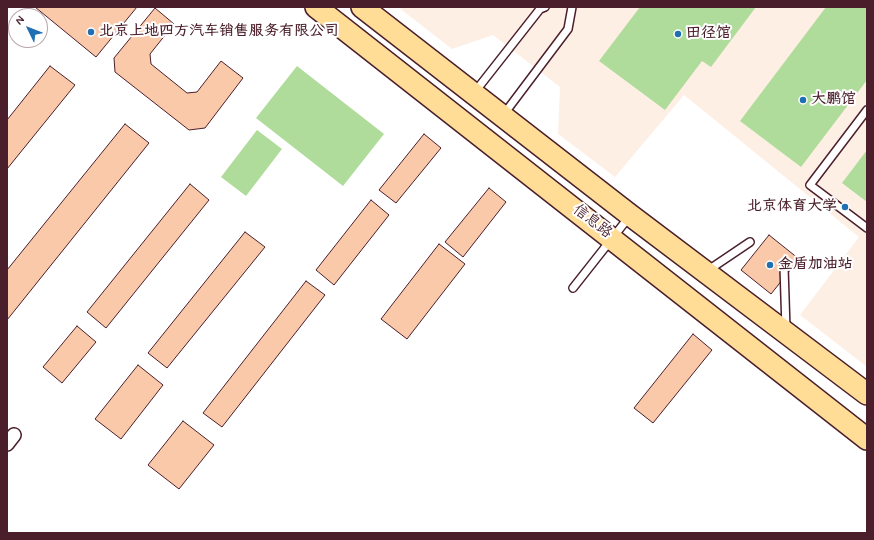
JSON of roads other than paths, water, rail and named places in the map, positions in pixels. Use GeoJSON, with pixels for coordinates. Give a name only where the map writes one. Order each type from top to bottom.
{"type":"FeatureCollection","features":[{"type":"Feature","properties":{"kind":"main road","name":"信息路"},"geometry":{"type":"LineString","coordinates":[[316,7],[867,439]]}},
{"type":"Feature","properties":{"kind":"main road","name":"信息路"},"geometry":{"type":"LineString","coordinates":[[362,7],[630,215],[867,394]]}},
{"type":"Feature","properties":{"kind":"lane"},"geometry":{"type":"LineString","coordinates":[[474,94],[540,9],[545,7]]}},
{"type":"Feature","properties":{"kind":"lane"},"geometry":{"type":"LineString","coordinates":[[503,116],[568,29],[572,7]]}},
{"type":"Feature","properties":{"kind":"lane"},"geometry":{"type":"LineString","coordinates":[[867,110],[810,185],[867,228]]}},
{"type":"Feature","properties":{"kind":"lane"},"geometry":{"type":"LineString","coordinates":[[573,288],[630,215]]}},
{"type":"Feature","properties":{"kind":"lane"},"geometry":{"type":"LineString","coordinates":[[706,272],[750,242]]}},
{"type":"Feature","properties":{"kind":"lane"},"geometry":{"type":"LineString","coordinates":[[784,267],[786,333]]}},
{"type":"Feature","properties":{"kind":"place","name":"北京上地四方汽车销售服务有限公司"},"geometry":{"type":"Point","coordinates":[91,32]}},
{"type":"Feature","properties":{"kind":"place","name":"田径馆"},"geometry":{"type":"Point","coordinates":[678,34]}},
{"type":"Feature","properties":{"kind":"place","name":"大鹏馆"},"geometry":{"type":"Point","coordinates":[803,100]}},
{"type":"Feature","properties":{"kind":"place","name":"北京体育大学"},"geometry":{"type":"Point","coordinates":[845,207]}},
{"type":"Feature","properties":{"kind":"place","name":"金盾加油站"},"geometry":{"type":"Point","coordinates":[770,265]}}]}
